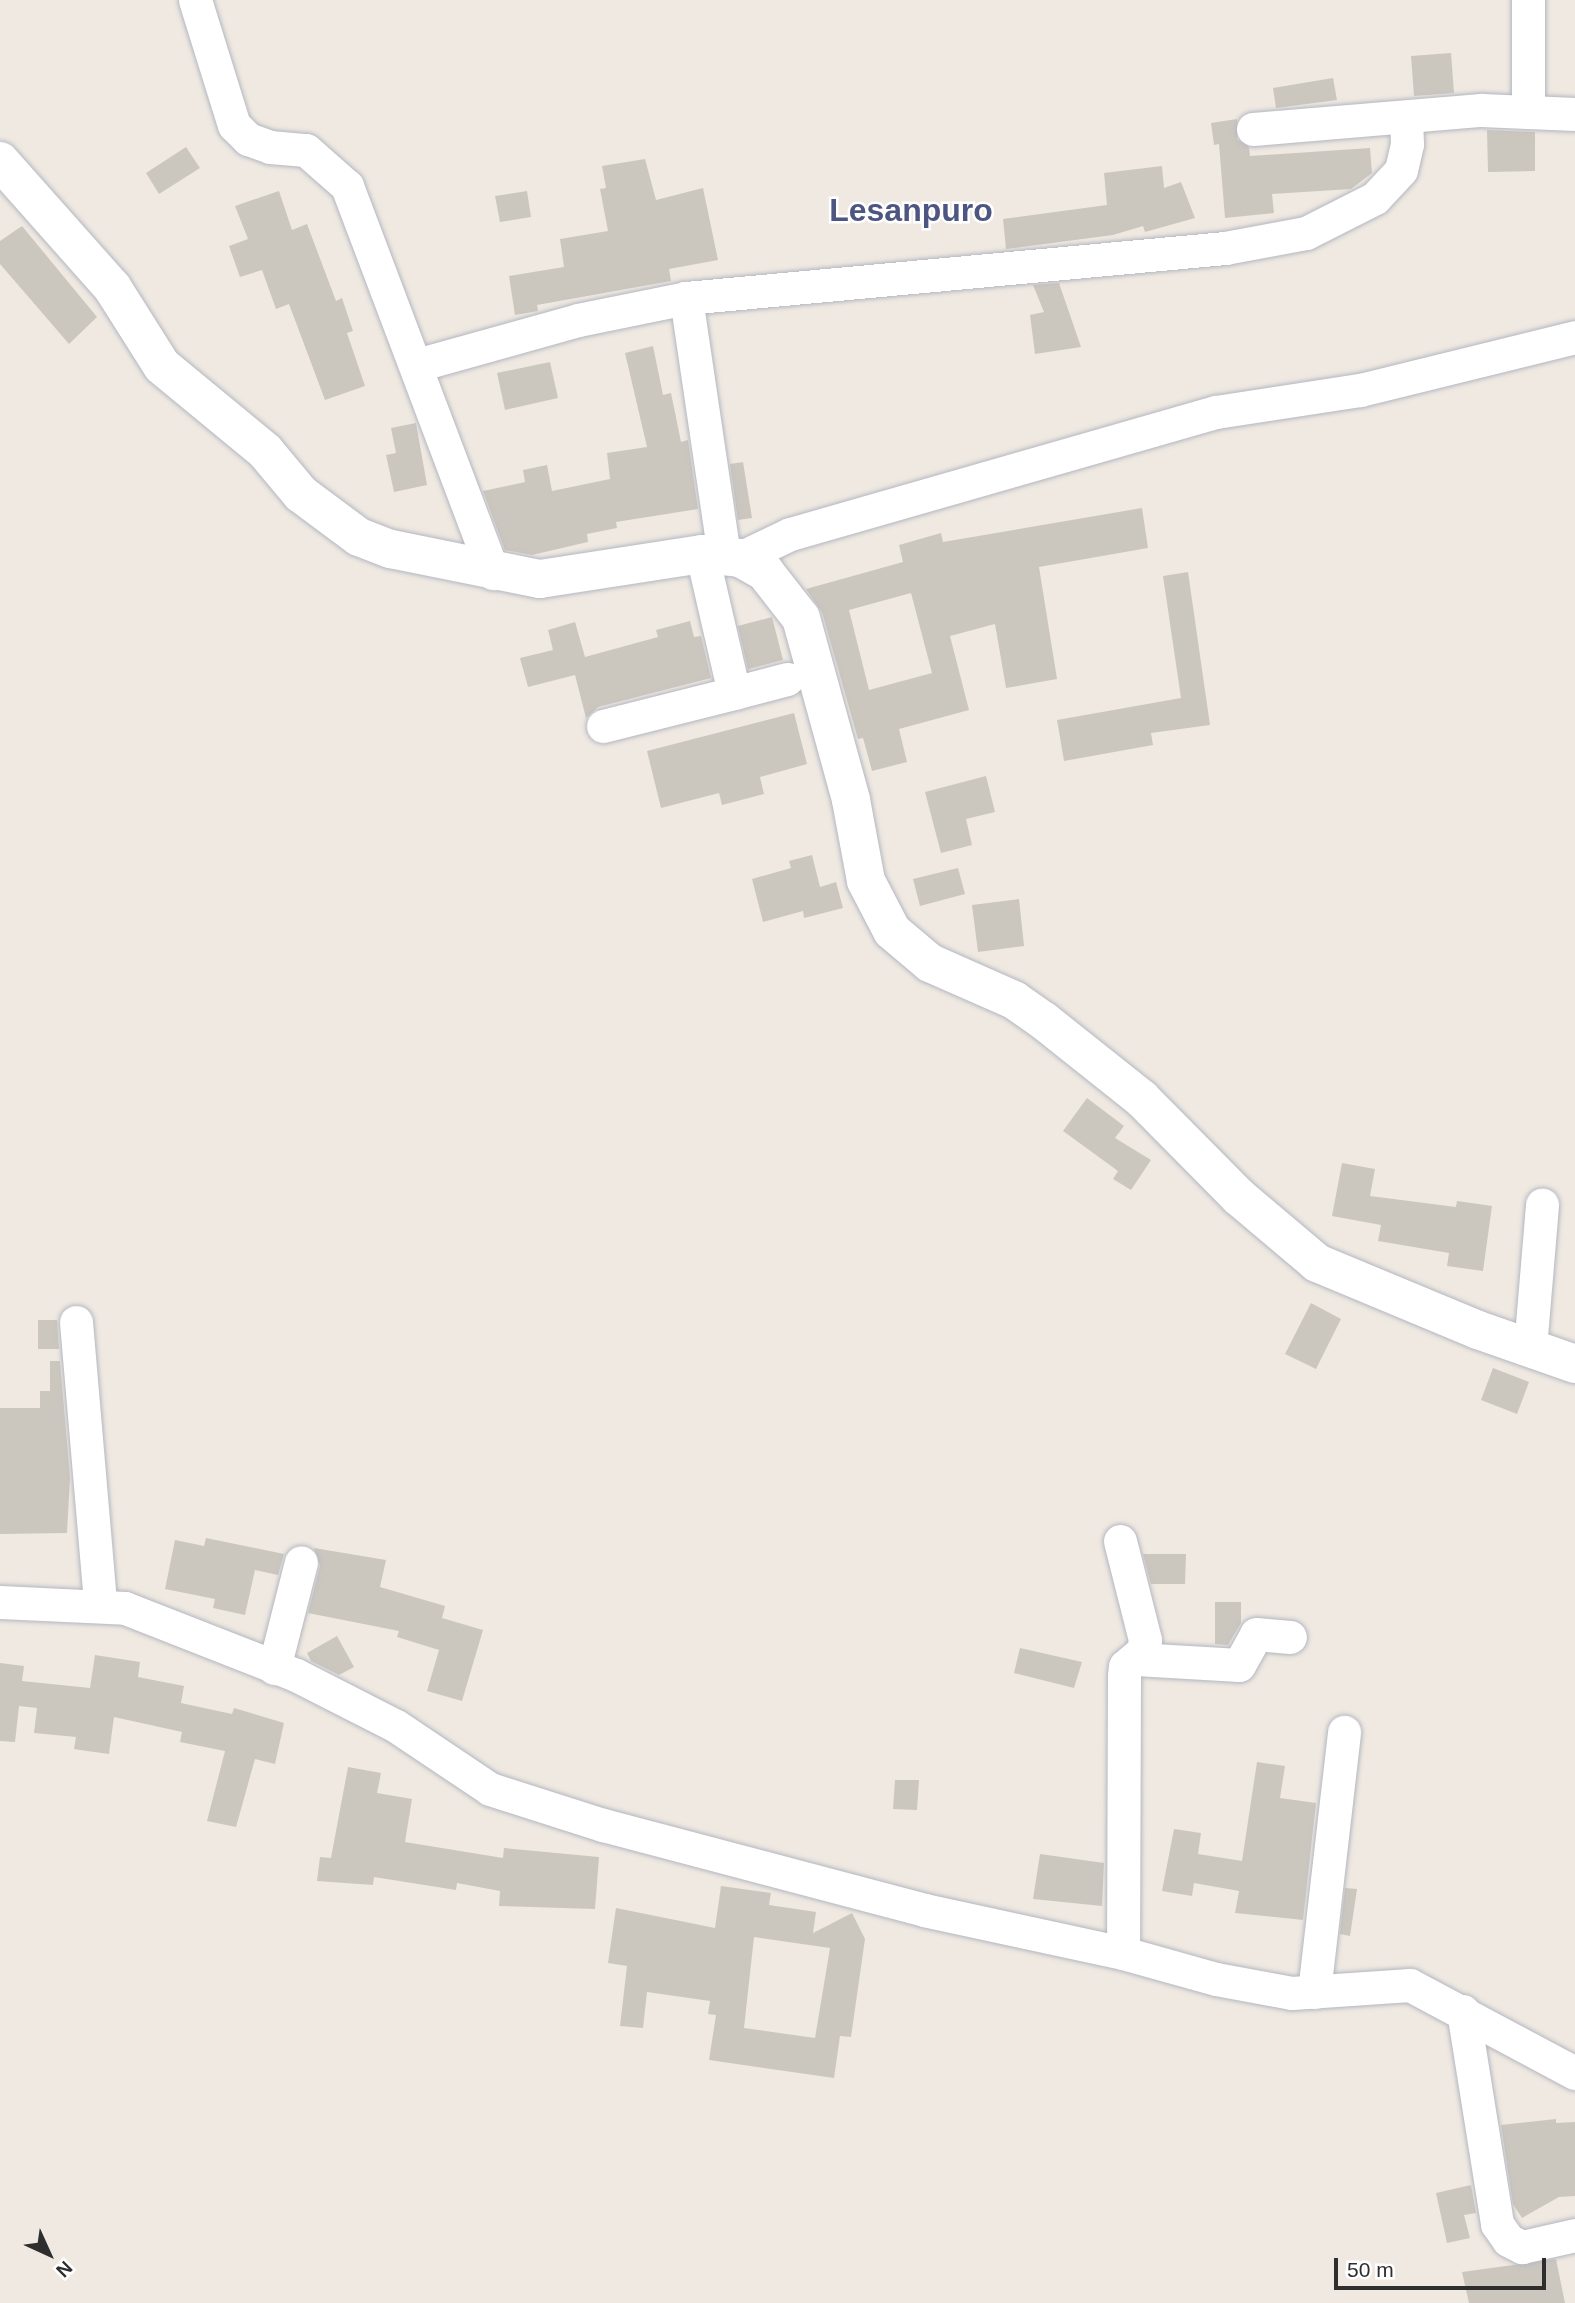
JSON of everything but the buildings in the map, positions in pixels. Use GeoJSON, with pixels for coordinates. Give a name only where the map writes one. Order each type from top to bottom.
{"type":"FeatureCollection","features":[{"type":"Feature","properties":{"kind":"street"},"geometry":{"type":"LineString","coordinates":[[195,0],[234,125],[247,139],[270,147],[306,150],[347,186],[417,365],[492,573]]}},
{"type":"Feature","properties":{"kind":"street"},"geometry":{"type":"LineString","coordinates":[[1528,0],[1528,112]]}},
{"type":"Feature","properties":{"kind":"street"},"geometry":{"type":"LineString","coordinates":[[1253,129],[1480,110],[1575,114]]}},
{"type":"Feature","properties":{"kind":"street"},"geometry":{"type":"LineString","coordinates":[[417,365],[578,320],[685,298],[1225,248],[1306,233],[1375,198],[1401,170],[1407,144],[1406,117]]}},
{"type":"Feature","properties":{"kind":"street"},"geometry":{"type":"LineString","coordinates":[[0,161],[112,287],[162,366],[265,451],[301,494],[359,537],[391,550],[492,573],[540,579],[722,555],[1216,412],[1360,390],[1575,337]]}},
{"type":"Feature","properties":{"kind":"street"},"geometry":{"type":"LineString","coordinates":[[685,298],[722,555],[734,693]]}},
{"type":"Feature","properties":{"kind":"street"},"geometry":{"type":"LineString","coordinates":[[722,555],[778,584],[801,618],[851,800],[866,881],[892,931],[930,963],[1014,1000],[1073,1044],[1142,1099],[1249,1206],[1317,1263],[1575,1364]]}},
{"type":"Feature","properties":{"kind":"street"},"geometry":{"type":"LineString","coordinates":[[603,726],[787,679]]}},
{"type":"Feature","properties":{"kind":"street"},"geometry":{"type":"LineString","coordinates":[[1530,1348],[1542,1204]]}},
{"type":"Feature","properties":{"kind":"street"},"geometry":{"type":"LineString","coordinates":[[76,1322],[100,1604]]}},
{"type":"Feature","properties":{"kind":"street"},"geometry":{"type":"LineString","coordinates":[[1120,1541],[1143,1623],[1143,1651],[1125,1667],[1124,1676],[1123,1953]]}},
{"type":"Feature","properties":{"kind":"street"},"geometry":{"type":"LineString","coordinates":[[274,1668],[301,1562]]}},
{"type":"Feature","properties":{"kind":"street"},"geometry":{"type":"LineString","coordinates":[[0,1602],[100,1604],[125,1608],[274,1668],[396,1726],[491,1789],[603,1825],[862,1895],[1123,1953],[1216,1979],[1292,1993],[1410,1985],[1575,2073]]}},
{"type":"Feature","properties":{"kind":"street"},"geometry":{"type":"LineString","coordinates":[[1136,1659],[1239,1665],[1256,1634],[1290,1637]]}},
{"type":"Feature","properties":{"kind":"street"},"geometry":{"type":"LineString","coordinates":[[1314,1992],[1344,1732]]}},
{"type":"Feature","properties":{"kind":"street"},"geometry":{"type":"LineString","coordinates":[[1463,2011],[1497,2224],[1508,2240],[1522,2247],[1575,2235]]}},
{"type":"Feature","properties":{"kind":"district","name":"Lesanpuro"},"geometry":{"type":"Point","coordinates":[911,210]}}]}
